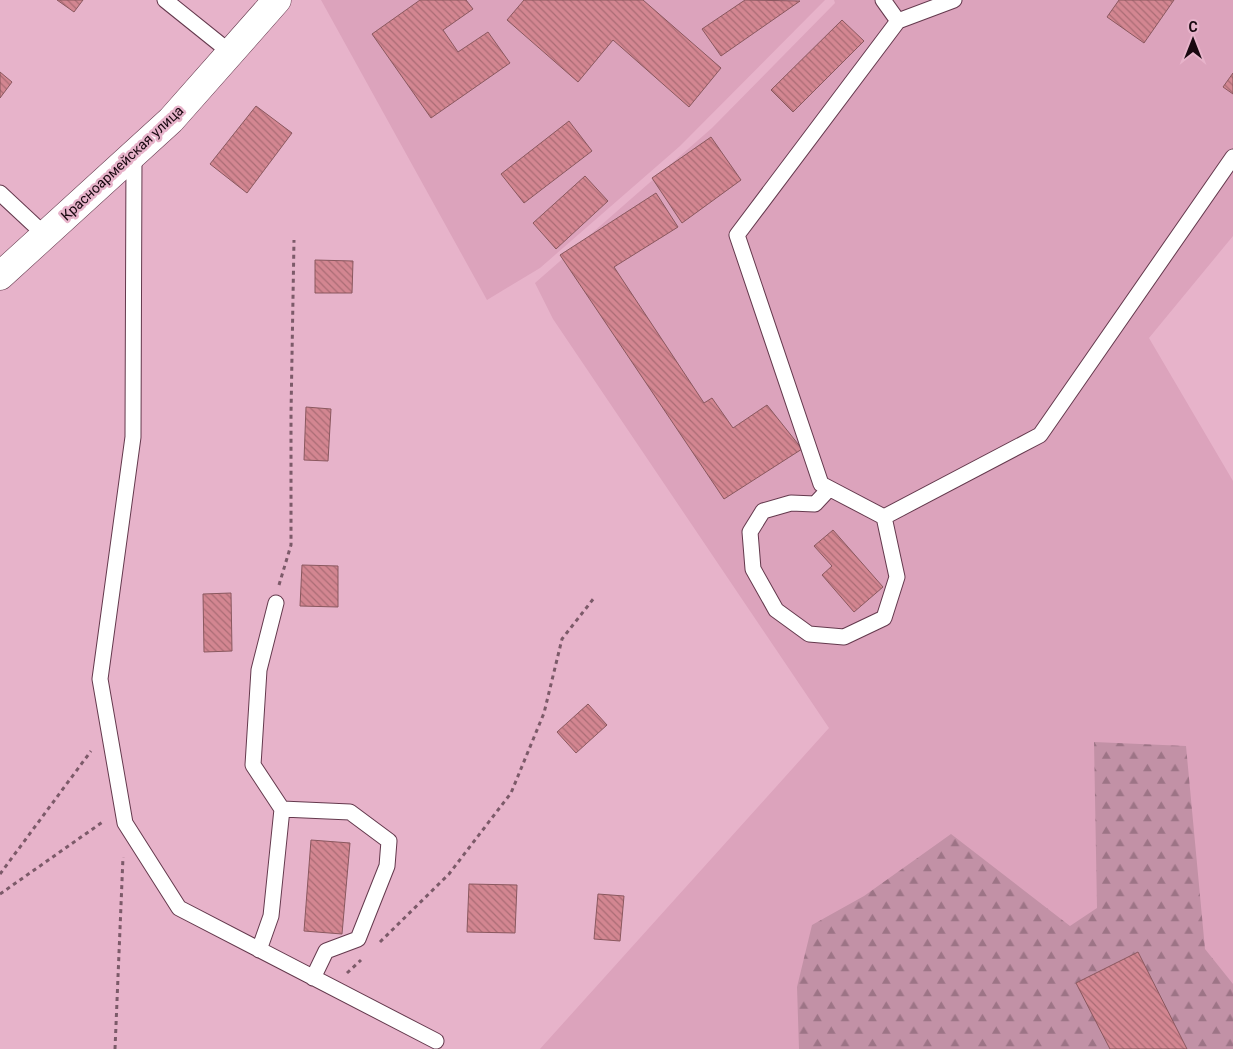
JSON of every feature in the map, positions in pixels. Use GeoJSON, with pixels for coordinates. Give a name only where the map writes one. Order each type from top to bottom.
{"type":"FeatureCollection","features":[{"type":"Feature","properties":{"kind":"street","name":"Красноармейская улица"},"geometry":{"type":"LineString","coordinates":[[0,276],[171,120],[277,0]]}},
{"type":"Feature","properties":{"kind":"lane"},"geometry":{"type":"LineString","coordinates":[[165,0],[231,53]]}},
{"type":"Feature","properties":{"kind":"lane"},"geometry":{"type":"LineString","coordinates":[[882,0],[898,21]]}},
{"type":"Feature","properties":{"kind":"lane"},"geometry":{"type":"LineString","coordinates":[[884,516],[821,484],[737,235],[898,21],[954,0]]}},
{"type":"Feature","properties":{"kind":"lane"},"geometry":{"type":"LineString","coordinates":[[134,154],[133,437],[100,679],[125,823],[179,908],[436,1041]]}},
{"type":"Feature","properties":{"kind":"lane"},"geometry":{"type":"LineString","coordinates":[[884,516],[1040,435],[1233,157]]}},
{"type":"Feature","properties":{"kind":"lane"},"geometry":{"type":"LineString","coordinates":[[0,193],[45,235]]}},
{"type":"Feature","properties":{"kind":"lane"},"geometry":{"type":"LineString","coordinates":[[828,489],[815,504],[791,503],[763,511],[750,532],[753,569],[776,610],[809,634],[844,637],[884,618],[897,577],[884,516]]}},
{"type":"Feature","properties":{"kind":"lane"},"geometry":{"type":"LineString","coordinates":[[259,950],[270,916],[282,809],[253,765],[259,670],[276,603]]}},
{"type":"Feature","properties":{"kind":"lane"},"geometry":{"type":"LineString","coordinates":[[282,809],[350,812],[389,841],[387,866],[358,939],[326,951],[313,978]]}},
{"type":"Feature","properties":{"kind":"path"},"geometry":{"type":"LineString","coordinates":[[276,603],[291,544],[294,240]]}},
{"type":"Feature","properties":{"kind":"path"},"geometry":{"type":"LineString","coordinates":[[374,948],[449,874],[511,793],[544,713],[562,639],[594,598]]}},
{"type":"Feature","properties":{"kind":"path"},"geometry":{"type":"LineString","coordinates":[[0,874],[108,729]]}},
{"type":"Feature","properties":{"kind":"path"},"geometry":{"type":"LineString","coordinates":[[0,894],[107,819],[125,823],[115,1049]]}},
{"type":"Feature","properties":{"kind":"path"},"geometry":{"type":"LineString","coordinates":[[333,988],[367,954]]}},
{"type":"Feature","properties":{"kind":"shaded area"},"geometry":{"type":"Polygon","coordinates":[[[321,0],[825,0],[680,146],[540,268],[487,300],[321,0]]]}},
{"type":"Feature","properties":{"kind":"shaded area"},"geometry":{"type":"Polygon","coordinates":[[[834,0],[1233,0],[1233,236],[1149,338],[1233,481],[1233,1049],[540,1049],[829,728],[553,319],[535,283],[712,128],[835,3],[834,0]]]}},
{"type":"Feature","properties":{"kind":"green space"},"geometry":{"type":"Polygon","coordinates":[[[1094,742],[1186,746],[1205,949],[1233,984],[1233,1049],[799,1049],[797,987],[812,925],[864,896],[951,834],[1070,926],[1097,908],[1094,742]]]}},
{"type":"Feature","properties":{"kind":"building"},"geometry":{"type":"Polygon","coordinates":[[[57,0],[83,0],[74,12],[57,0]]]}},
{"type":"Feature","properties":{"kind":"building"},"geometry":{"type":"Polygon","coordinates":[[[420,0],[466,0],[473,9],[443,30],[458,52],[488,32],[510,63],[431,118],[372,34],[420,0]]]}},
{"type":"Feature","properties":{"kind":"building"},"geometry":{"type":"Polygon","coordinates":[[[524,0],[643,0],[721,68],[689,107],[613,40],[578,82],[507,20],[524,0]]]}},
{"type":"Feature","properties":{"kind":"building"},"geometry":{"type":"Polygon","coordinates":[[[745,0],[800,1],[721,56],[702,29],[745,0]]]}},
{"type":"Feature","properties":{"kind":"building"},"geometry":{"type":"Polygon","coordinates":[[[1119,0],[1174,0],[1144,43],[1107,17],[1119,0]]]}},
{"type":"Feature","properties":{"kind":"building"},"geometry":{"type":"Polygon","coordinates":[[[842,20],[864,41],[793,112],[771,90],[842,20]]]}},
{"type":"Feature","properties":{"kind":"building"},"geometry":{"type":"Polygon","coordinates":[[[0,72],[12,82],[0,98],[0,72]]]}},
{"type":"Feature","properties":{"kind":"building"},"geometry":{"type":"Polygon","coordinates":[[[1233,73],[1233,94],[1223,87],[1233,73]]]}},
{"type":"Feature","properties":{"kind":"building"},"geometry":{"type":"Polygon","coordinates":[[[256,106],[292,133],[247,193],[210,164],[256,106]]]}},
{"type":"Feature","properties":{"kind":"building"},"geometry":{"type":"Polygon","coordinates":[[[569,121],[592,151],[524,203],[501,174],[569,121]]]}},
{"type":"Feature","properties":{"kind":"building"},"geometry":{"type":"Polygon","coordinates":[[[711,137],[741,180],[682,223],[652,178],[711,137]]]}},
{"type":"Feature","properties":{"kind":"building"},"geometry":{"type":"Polygon","coordinates":[[[585,176],[608,201],[556,249],[533,223],[585,176]]]}},
{"type":"Feature","properties":{"kind":"building"},"geometry":{"type":"Polygon","coordinates":[[[656,193],[678,227],[614,267],[704,403],[712,398],[733,428],[767,405],[802,449],[724,499],[560,255],[656,193]]]}},
{"type":"Feature","properties":{"kind":"building"},"geometry":{"type":"Polygon","coordinates":[[[315,260],[353,261],[352,293],[315,293],[315,260]]]}},
{"type":"Feature","properties":{"kind":"building"},"geometry":{"type":"Polygon","coordinates":[[[306,407],[331,409],[328,461],[304,460],[306,407]]]}},
{"type":"Feature","properties":{"kind":"building"},"geometry":{"type":"Polygon","coordinates":[[[833,530],[883,587],[854,612],[822,575],[832,566],[814,546],[833,530]]]}},
{"type":"Feature","properties":{"kind":"building"},"geometry":{"type":"Polygon","coordinates":[[[302,565],[338,566],[338,607],[300,606],[302,565]]]}},
{"type":"Feature","properties":{"kind":"building"},"geometry":{"type":"Polygon","coordinates":[[[231,593],[232,651],[204,652],[203,594],[231,593]]]}},
{"type":"Feature","properties":{"kind":"building"},"geometry":{"type":"Polygon","coordinates":[[[588,704],[607,725],[576,753],[557,732],[588,704]]]}},
{"type":"Feature","properties":{"kind":"building"},"geometry":{"type":"Polygon","coordinates":[[[311,840],[350,843],[342,934],[304,931],[311,840]]]}},
{"type":"Feature","properties":{"kind":"building"},"geometry":{"type":"Polygon","coordinates":[[[469,884],[517,885],[515,933],[467,932],[469,884]]]}},
{"type":"Feature","properties":{"kind":"building"},"geometry":{"type":"Polygon","coordinates":[[[598,894],[624,896],[620,941],[594,939],[598,894]]]}},
{"type":"Feature","properties":{"kind":"building"},"geometry":{"type":"Polygon","coordinates":[[[1138,952],[1187,1049],[1110,1049],[1076,983],[1138,952]]]}}]}
